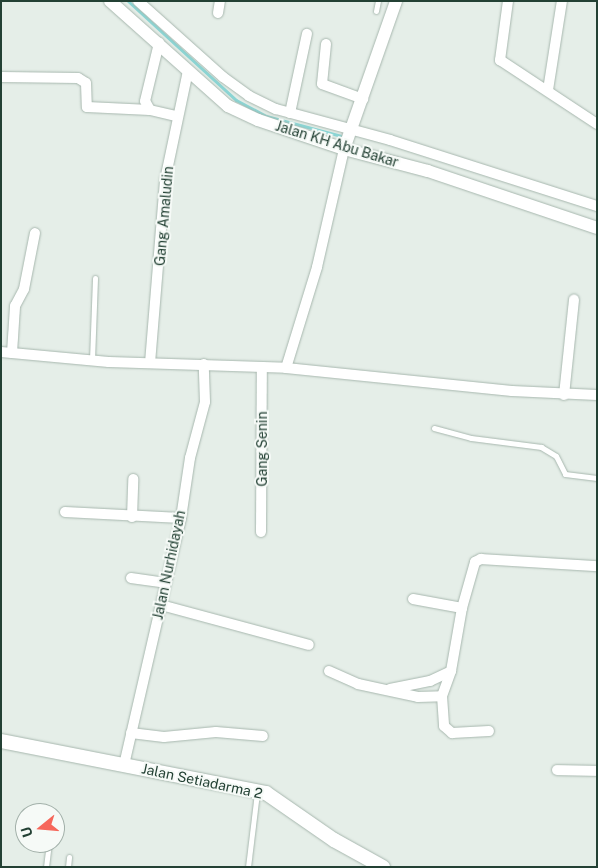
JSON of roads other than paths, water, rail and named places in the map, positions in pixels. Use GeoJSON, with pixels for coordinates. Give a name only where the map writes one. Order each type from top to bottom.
{"type":"FeatureCollection","features":[{"type":"Feature","properties":{"kind":"main road","name":"Jalan Setiadarma 2"},"geometry":{"type":"LineString","coordinates":[[1,741],[258,791],[280,800],[334,840],[383,867]]}},
{"type":"Feature","properties":{"kind":"street","name":"Jalan KH Abu Bakar"},"geometry":{"type":"LineString","coordinates":[[110,1],[228,106],[258,120],[344,149],[428,171],[597,228]]}},
{"type":"Feature","properties":{"kind":"street"},"geometry":{"type":"LineString","coordinates":[[138,1],[249,96],[290,113],[597,206]]}},
{"type":"Feature","properties":{"kind":"street"},"geometry":{"type":"LineString","coordinates":[[218,13],[220,1]]}},
{"type":"Feature","properties":{"kind":"street"},"geometry":{"type":"LineString","coordinates":[[286,368],[317,267],[344,149],[396,1]]}},
{"type":"Feature","properties":{"kind":"street"},"geometry":{"type":"LineString","coordinates":[[508,1],[500,60],[596,122]]}},
{"type":"Feature","properties":{"kind":"street"},"geometry":{"type":"LineString","coordinates":[[548,90],[562,1]]}},
{"type":"Feature","properties":{"kind":"street"},"geometry":{"type":"LineString","coordinates":[[290,113],[307,34]]}},
{"type":"Feature","properties":{"kind":"street"},"geometry":{"type":"LineString","coordinates":[[150,110],[145,101],[159,43]]}},
{"type":"Feature","properties":{"kind":"street"},"geometry":{"type":"LineString","coordinates":[[326,44],[322,84],[363,99]]}},
{"type":"Feature","properties":{"kind":"street","name":"Gang Amaludin"},"geometry":{"type":"LineString","coordinates":[[150,363],[165,180],[176,116],[188,71]]}},
{"type":"Feature","properties":{"kind":"street"},"geometry":{"type":"LineString","coordinates":[[1,77],[78,78],[86,83],[87,107],[150,110],[176,116]]}},
{"type":"Feature","properties":{"kind":"street"},"geometry":{"type":"LineString","coordinates":[[12,353],[15,306],[24,289],[35,233]]}},
{"type":"Feature","properties":{"kind":"street"},"geometry":{"type":"LineString","coordinates":[[564,395],[574,300]]}},
{"type":"Feature","properties":{"kind":"street"},"geometry":{"type":"LineString","coordinates":[[1,352],[92,360],[286,368],[564,395],[597,395]]}},
{"type":"Feature","properties":{"kind":"street","name":"Jalan Nurhidayah"},"geometry":{"type":"LineString","coordinates":[[124,765],[180,518],[184,485],[205,402],[204,364]]}},
{"type":"Feature","properties":{"kind":"street","name":"Gang Senin"},"geometry":{"type":"LineString","coordinates":[[261,532],[262,367]]}},
{"type":"Feature","properties":{"kind":"street"},"geometry":{"type":"LineString","coordinates":[[132,517],[133,479]]}},
{"type":"Feature","properties":{"kind":"street"},"geometry":{"type":"LineString","coordinates":[[65,512],[132,517],[180,518]]}},
{"type":"Feature","properties":{"kind":"street"},"geometry":{"type":"LineString","coordinates":[[489,731],[452,734],[444,726],[442,696],[451,671],[462,608],[472,567],[480,559],[597,566]]}},
{"type":"Feature","properties":{"kind":"street"},"geometry":{"type":"LineString","coordinates":[[131,578],[166,583]]}},
{"type":"Feature","properties":{"kind":"street"},"geometry":{"type":"LineString","coordinates":[[413,599],[462,608]]}},
{"type":"Feature","properties":{"kind":"street"},"geometry":{"type":"LineString","coordinates":[[161,606],[309,645]]}},
{"type":"Feature","properties":{"kind":"street"},"geometry":{"type":"LineString","coordinates":[[329,671],[358,684],[418,697],[442,696]]}},
{"type":"Feature","properties":{"kind":"street"},"geometry":{"type":"LineString","coordinates":[[386,690],[430,681],[451,671]]}},
{"type":"Feature","properties":{"kind":"street"},"geometry":{"type":"LineString","coordinates":[[131,733],[164,737],[216,732],[263,736]]}},
{"type":"Feature","properties":{"kind":"street"},"geometry":{"type":"LineString","coordinates":[[557,770],[597,770]]}},
{"type":"Feature","properties":{"kind":"lane"},"geometry":{"type":"LineString","coordinates":[[376,11],[378,1]]}},
{"type":"Feature","properties":{"kind":"lane"},"geometry":{"type":"LineString","coordinates":[[92,360],[95,278]]}},
{"type":"Feature","properties":{"kind":"lane"},"geometry":{"type":"LineString","coordinates":[[434,428],[471,438],[541,447],[556,456],[565,474],[597,478]]}},
{"type":"Feature","properties":{"kind":"lane"},"geometry":{"type":"LineString","coordinates":[[248,867],[258,791]]}},
{"type":"Feature","properties":{"kind":"lane"},"geometry":{"type":"LineString","coordinates":[[46,867],[48,853]]}},
{"type":"Feature","properties":{"kind":"lane"},"geometry":{"type":"LineString","coordinates":[[68,867],[69,857]]}},
{"type":"Feature","properties":{"kind":"waterway"},"geometry":{"type":"LineString","coordinates":[[128,1],[236,100],[266,116],[341,136]]}}]}
